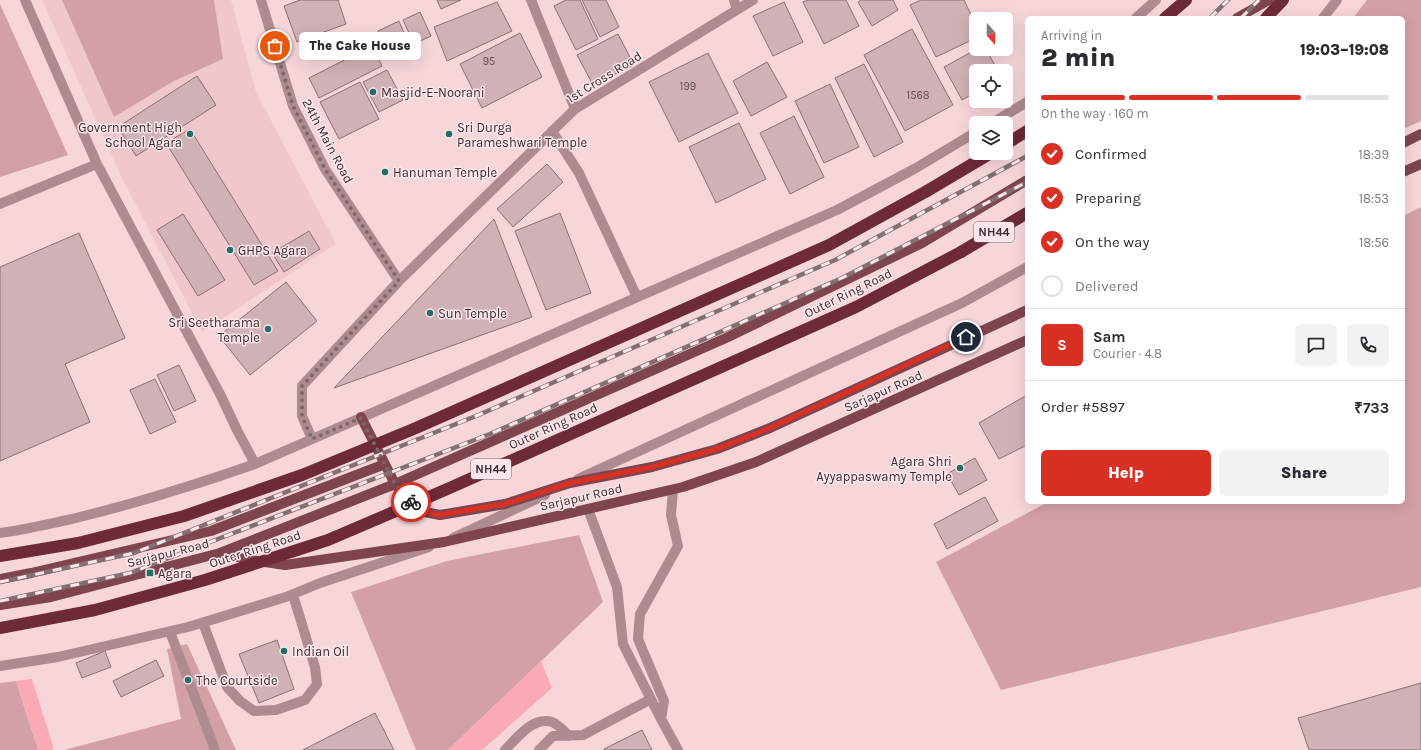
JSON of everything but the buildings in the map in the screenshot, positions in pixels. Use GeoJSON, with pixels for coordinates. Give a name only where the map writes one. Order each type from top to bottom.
{"type":"FeatureCollection","features":[{"type":"Feature","properties":{"kind":"highway"},"geometry":{"type":"LineString","coordinates":[[1168,16],[1186,0]]}},
{"type":"Feature","properties":{"kind":"highway"},"geometry":{"type":"LineString","coordinates":[[1268,16],[1283,0]]}},
{"type":"Feature","properties":{"kind":"highway"},"geometry":{"type":"LineString","coordinates":[[1013,140],[1025,132]]}},
{"type":"Feature","properties":{"kind":"highway"},"geometry":{"type":"LineString","coordinates":[[0,556],[78,543],[184,516],[302,475],[416,428],[829,245],[927,191],[979,160]]}},
{"type":"Feature","properties":{"kind":"highway","name":"Outer Ring Road"},"geometry":{"type":"LineString","coordinates":[[0,628],[95,610],[190,584],[328,540],[445,490],[856,307],[961,252],[1025,214]]}},
{"type":"Feature","properties":{"kind":"main road"},"geometry":{"type":"LineString","coordinates":[[1241,16],[1269,0]]}},
{"type":"Feature","properties":{"kind":"main road"},"geometry":{"type":"LineString","coordinates":[[1405,142],[1421,134]]}},
{"type":"Feature","properties":{"kind":"main road"},"geometry":{"type":"LineString","coordinates":[[1405,171],[1421,164]]}},
{"type":"Feature","properties":{"kind":"main road","name":"Outer Ring Road"},"geometry":{"type":"LineString","coordinates":[[220,553],[395,484],[726,338],[922,243],[1025,181]]}},
{"type":"Feature","properties":{"kind":"main road","name":"Sarjapur Road"},"geometry":{"type":"LineString","coordinates":[[361,418],[395,484],[420,511],[440,515],[505,504],[570,483],[652,467],[717,449],[770,428],[1025,311]]}},
{"type":"Feature","properties":{"kind":"main road","name":"Sarjapur Road"},"geometry":{"type":"LineString","coordinates":[[0,605],[51,597],[220,553],[250,560],[285,564],[444,542],[673,490],[756,462],[1025,341]]}},
{"type":"Feature","properties":{"kind":"main road"},"geometry":{"type":"LineString","coordinates":[[0,579],[211,531],[385,464]]}},
{"type":"Feature","properties":{"kind":"street"},"geometry":{"type":"LineString","coordinates":[[25,0],[98,164],[220,394],[255,464]]}},
{"type":"Feature","properties":{"kind":"street","name":"24th Main Road"},"geometry":{"type":"LineString","coordinates":[[261,0],[293,106],[325,169],[399,281]]}},
{"type":"Feature","properties":{"kind":"street"},"geometry":{"type":"LineString","coordinates":[[530,0],[575,109]]}},
{"type":"Feature","properties":{"kind":"street","name":"1st Cross Road"},"geometry":{"type":"LineString","coordinates":[[312,439],[302,416],[302,386],[399,281],[575,109],[736,5],[753,0]]}},
{"type":"Feature","properties":{"kind":"street"},"geometry":{"type":"LineString","coordinates":[[1138,16],[1156,0]]}},
{"type":"Feature","properties":{"kind":"street"},"geometry":{"type":"LineString","coordinates":[[1325,16],[1337,0]]}},
{"type":"Feature","properties":{"kind":"street"},"geometry":{"type":"LineString","coordinates":[[1004,116],[1025,103]]}},
{"type":"Feature","properties":{"kind":"street"},"geometry":{"type":"LineString","coordinates":[[552,131],[579,173],[637,297]]}},
{"type":"Feature","properties":{"kind":"street"},"geometry":{"type":"LineString","coordinates":[[0,533],[22,530],[123,507],[255,464],[837,210],[916,168],[969,136]]}},
{"type":"Feature","properties":{"kind":"street"},"geometry":{"type":"LineString","coordinates":[[0,204],[98,164]]}},
{"type":"Feature","properties":{"kind":"street"},"geometry":{"type":"LineString","coordinates":[[0,666],[58,658],[203,623],[293,595],[320,584],[444,542],[962,303],[1025,267]]}},
{"type":"Feature","properties":{"kind":"street"},"geometry":{"type":"LineString","coordinates":[[661,718],[664,701],[638,639],[640,614],[678,546],[671,515],[673,490]]}},
{"type":"Feature","properties":{"kind":"street"},"geometry":{"type":"LineString","coordinates":[[588,509],[617,587],[623,644],[678,750]]}},
{"type":"Feature","properties":{"kind":"street"},"geometry":{"type":"LineString","coordinates":[[203,623],[227,687],[240,701],[254,711],[276,710],[305,700],[317,684],[315,667],[293,595]]}},
{"type":"Feature","properties":{"kind":"street"},"geometry":{"type":"LineString","coordinates":[[170,632],[215,750]]}},
{"type":"Feature","properties":{"kind":"street"},"geometry":{"type":"LineString","coordinates":[[540,750],[554,736],[583,735],[651,699]]}},
{"type":"Feature","properties":{"kind":"street"},"geometry":{"type":"LineString","coordinates":[[505,750],[530,726],[537,722],[552,722],[570,736]]}},
{"type":"Feature","properties":{"kind":"shaded area","name":"Government High School Agara"},"geometry":{"type":"Polygon","coordinates":[[[42,0],[231,0],[256,92],[336,244],[202,332],[121,176],[42,0]]]}},
{"type":"Feature","properties":{"kind":"shaded area"},"geometry":{"type":"Polygon","coordinates":[[[62,0],[214,0],[223,59],[174,81],[114,117],[62,0]]]}},
{"type":"Feature","properties":{"kind":"shaded area"},"geometry":{"type":"Polygon","coordinates":[[[1367,0],[1421,0],[1421,121],[1405,128],[1405,16],[1355,16],[1367,0]]]}},
{"type":"Feature","properties":{"kind":"shaded area"},"geometry":{"type":"Polygon","coordinates":[[[0,4],[68,155],[0,177],[0,4]]]}},
{"type":"Feature","properties":{"kind":"shaded area"},"geometry":{"type":"Polygon","coordinates":[[[1421,207],[1421,587],[1001,690],[936,562],[1044,504],[1405,504],[1405,215],[1421,207]]]}},
{"type":"Feature","properties":{"kind":"shaded area"},"geometry":{"type":"Polygon","coordinates":[[[579,535],[603,602],[448,750],[416,750],[351,592],[447,561],[579,535]]]}},
{"type":"Feature","properties":{"kind":"shaded area","name":"The Courtside"},"geometry":{"type":"Polygon","coordinates":[[[187,644],[236,750],[64,750],[181,719],[167,649],[187,644]]]}},
{"type":"Feature","properties":{"kind":"shaded area"},"geometry":{"type":"Polygon","coordinates":[[[541,661],[552,688],[482,750],[448,750],[541,661]]]}},
{"type":"Feature","properties":{"kind":"shaded area"},"geometry":{"type":"Polygon","coordinates":[[[32,679],[53,750],[38,750],[16,681],[32,679]]]}},
{"type":"Feature","properties":{"kind":"shaded area"},"geometry":{"type":"Polygon","coordinates":[[[16,681],[38,750],[0,750],[0,683],[16,681]]]}},
{"type":"Feature","properties":{"kind":"railway"},"geometry":{"type":"LineString","coordinates":[[1212,16],[1228,0]]}},
{"type":"Feature","properties":{"kind":"railway"},"geometry":{"type":"LineString","coordinates":[[1243,16],[1259,0]]}},
{"type":"Feature","properties":{"kind":"railway"},"geometry":{"type":"LineString","coordinates":[[0,582],[134,553],[476,416],[835,260],[1025,157]]}},
{"type":"Feature","properties":{"kind":"railway"},"geometry":{"type":"LineString","coordinates":[[0,601],[130,573],[490,434],[844,277],[1025,183]]}},
{"type":"Feature","properties":{"kind":"way so far"},"geometry":{"type":"LineString","coordinates":[[275,46],[293,106],[325,169],[399,281],[302,386],[302,416],[312,439],[361,418],[395,484],[411,502]]}},
{"type":"Feature","properties":{"kind":"place","name":"The Cake House"},"geometry":{"type":"Point","coordinates":[275,46]}},
{"type":"Feature","properties":{"kind":"place","name":"Masjid-E-Noorani"},"geometry":{"type":"Point","coordinates":[373,92]}},
{"type":"Feature","properties":{"kind":"place","name":"Government High School Agara"},"geometry":{"type":"Point","coordinates":[190,134]}},
{"type":"Feature","properties":{"kind":"place","name":"Sri Durga Parameshwari Temple"},"geometry":{"type":"Point","coordinates":[449,134]}},
{"type":"Feature","properties":{"kind":"place","name":"Hanuman Temple"},"geometry":{"type":"Point","coordinates":[385,172]}},
{"type":"Feature","properties":{"kind":"place","name":"GHPS Agara"},"geometry":{"type":"Point","coordinates":[230,250]}},
{"type":"Feature","properties":{"kind":"place","name":"Sun Temple"},"geometry":{"type":"Point","coordinates":[430,313]}},
{"type":"Feature","properties":{"kind":"place","name":"Sri Seetharama Temple"},"geometry":{"type":"Point","coordinates":[268,329]}},
{"type":"Feature","properties":{"kind":"place","name":"Agara Shri Ayyappaswamy Temple"},"geometry":{"type":"Point","coordinates":[960,468]}},
{"type":"Feature","properties":{"kind":"place","name":"Agara"},"geometry":{"type":"Point","coordinates":[150,573]}},
{"type":"Feature","properties":{"kind":"place","name":"Indian Oil"},"geometry":{"type":"Point","coordinates":[284,651]}},
{"type":"Feature","properties":{"kind":"place","name":"The Courtside"},"geometry":{"type":"Point","coordinates":[188,680]}},
{"type":"Feature","properties":{"kind":"route"},"geometry":{"type":"LineString","coordinates":[[411,502],[420,511],[440,515],[505,504],[570,483],[652,467],[717,449],[770,428],[966,337]]}}]}
